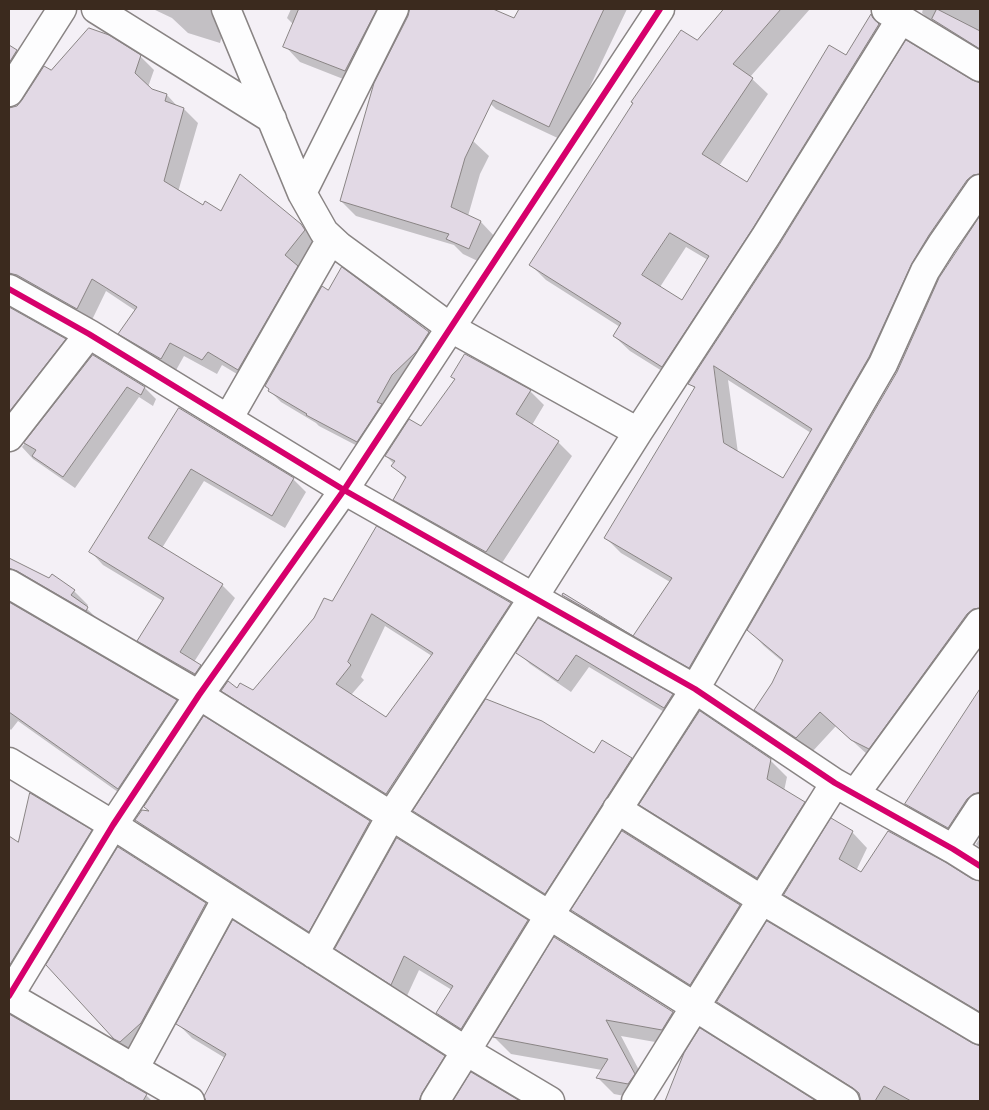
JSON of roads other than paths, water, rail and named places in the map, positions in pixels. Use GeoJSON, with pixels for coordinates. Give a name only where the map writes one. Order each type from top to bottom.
{"type":"FeatureCollection","features":[{"type":"Feature","properties":{"kind":"street"},"geometry":{"type":"LineString","coordinates":[[9,92],[62,9]]}},
{"type":"Feature","properties":{"kind":"street"},"geometry":{"type":"LineString","coordinates":[[96,9],[272,119]]}},
{"type":"Feature","properties":{"kind":"street"},"geometry":{"type":"LineString","coordinates":[[226,9],[302,193],[324,232],[339,246],[451,328],[638,432]]}},
{"type":"Feature","properties":{"kind":"street"},"geometry":{"type":"LineString","coordinates":[[302,193],[394,9]]}},
{"type":"Feature","properties":{"kind":"street"},"geometry":{"type":"LineString","coordinates":[[190,1101],[9,996],[113,825],[199,695],[344,490],[660,9]]}},
{"type":"Feature","properties":{"kind":"street"},"geometry":{"type":"LineString","coordinates":[[314,954],[391,816],[766,236],[893,14],[980,68]]}},
{"type":"Feature","properties":{"kind":"street"},"geometry":{"type":"LineString","coordinates":[[436,1101],[549,916],[694,689],[884,364],[925,271],[980,189]]}},
{"type":"Feature","properties":{"kind":"street"},"geometry":{"type":"LineString","coordinates":[[228,419],[331,239]]}},
{"type":"Feature","properties":{"kind":"street"},"geometry":{"type":"LineString","coordinates":[[9,289],[89,334],[344,490],[694,689],[845,789],[980,866]]}},
{"type":"Feature","properties":{"kind":"street"},"geometry":{"type":"LineString","coordinates":[[9,437],[89,334]]}},
{"type":"Feature","properties":{"kind":"street"},"geometry":{"type":"LineString","coordinates":[[9,584],[199,695],[845,1101]]}},
{"type":"Feature","properties":{"kind":"street"},"geometry":{"type":"LineString","coordinates":[[636,1101],[762,900],[845,789],[980,623]]}},
{"type":"Feature","properties":{"kind":"street"},"geometry":{"type":"LineString","coordinates":[[9,762],[113,825],[314,954],[550,1101]]}},
{"type":"Feature","properties":{"kind":"street"},"geometry":{"type":"LineString","coordinates":[[617,808],[762,900],[980,1030]]}},
{"type":"Feature","properties":{"kind":"street"},"geometry":{"type":"LineString","coordinates":[[953,849],[980,808]]}},
{"type":"Feature","properties":{"kind":"street"},"geometry":{"type":"LineString","coordinates":[[134,1069],[227,898]]}}]}
